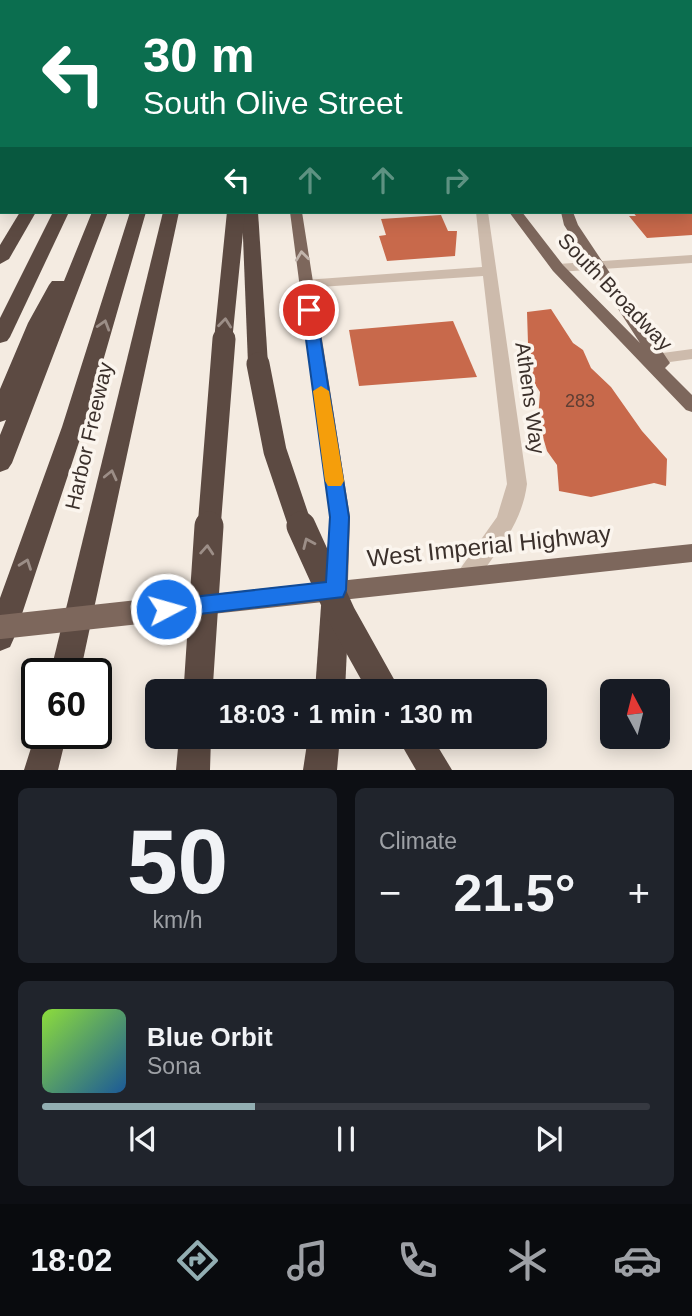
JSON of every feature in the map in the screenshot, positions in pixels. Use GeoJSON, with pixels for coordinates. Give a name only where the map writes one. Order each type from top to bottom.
{"type":"FeatureCollection","features":[{"type":"Feature","properties":{"kind":"highway"},"geometry":{"type":"LineString","coordinates":[[0,259],[27,214]]}},
{"type":"Feature","properties":{"kind":"highway"},"geometry":{"type":"LineString","coordinates":[[0,337],[60,214]]}},
{"type":"Feature","properties":{"kind":"highway"},"geometry":{"type":"LineString","coordinates":[[0,414],[38,323],[91,214]]}},
{"type":"Feature","properties":{"kind":"highway"},"geometry":{"type":"LineString","coordinates":[[0,463],[99,214]]}},
{"type":"Feature","properties":{"kind":"highway"},"geometry":{"type":"LineString","coordinates":[[1,633],[73,427],[137,214]]}},
{"type":"Feature","properties":{"kind":"highway","name":"Harbor Freeway"},"geometry":{"type":"LineString","coordinates":[[69,658],[171,214]]}},
{"type":"Feature","properties":{"kind":"highway"},"geometry":{"type":"LineString","coordinates":[[199,679],[218,396],[236,214]]}},
{"type":"Feature","properties":{"kind":"highway"},"geometry":{"type":"LineString","coordinates":[[250,214],[258,364],[272,442],[308,545],[346,625],[377,679]]}},
{"type":"Feature","properties":{"kind":"highway"},"geometry":{"type":"LineString","coordinates":[[331,679],[336,590]]}},
{"type":"Feature","properties":{"kind":"highway"},"geometry":{"type":"LineString","coordinates":[[41,770],[47,749]]}},
{"type":"Feature","properties":{"kind":"highway"},"geometry":{"type":"LineString","coordinates":[[193,770],[194,749]]}},
{"type":"Feature","properties":{"kind":"highway"},"geometry":{"type":"LineString","coordinates":[[320,770],[323,749]]}},
{"type":"Feature","properties":{"kind":"highway"},"geometry":{"type":"LineString","coordinates":[[421,749],[435,770]]}},
{"type":"Feature","properties":{"kind":"main road"},"geometry":{"type":"LineString","coordinates":[[296,214],[340,517],[336,590]]}},
{"type":"Feature","properties":{"kind":"main road","name":"South Broadway"},"geometry":{"type":"LineString","coordinates":[[517,214],[558,268],[653,359],[690,403]]}},
{"type":"Feature","properties":{"kind":"main road","name":"South Broadway"},"geometry":{"type":"LineString","coordinates":[[568,214],[571,225],[653,359]]}},
{"type":"Feature","properties":{"kind":"main road","name":"West Imperial Highway"},"geometry":{"type":"LineString","coordinates":[[1,633],[166,609],[692,553]]}},
{"type":"Feature","properties":{"kind":"street","name":"Athens Way"},"geometry":{"type":"LineString","coordinates":[[466,576],[508,519],[517,495],[517,473],[482,214]]}},
{"type":"Feature","properties":{"kind":"street"},"geometry":{"type":"LineString","coordinates":[[558,268],[692,259]]}},
{"type":"Feature","properties":{"kind":"street"},"geometry":{"type":"LineString","coordinates":[[305,284],[490,271]]}},
{"type":"Feature","properties":{"kind":"street"},"geometry":{"type":"LineString","coordinates":[[653,359],[692,354]]}},
{"type":"Feature","properties":{"kind":"building"},"geometry":{"type":"Polygon","coordinates":[[[634,214],[692,214],[692,235],[647,238],[629,216],[636,216],[634,214]]]}},
{"type":"Feature","properties":{"kind":"building"},"geometry":{"type":"Polygon","coordinates":[[[441,215],[448,231],[457,231],[455,256],[387,261],[379,236],[386,235],[381,219],[441,215]]]}},
{"type":"Feature","properties":{"kind":"building"},"geometry":{"type":"Polygon","coordinates":[[[551,309],[573,343],[583,350],[591,368],[611,387],[642,431],[667,459],[666,486],[654,483],[591,497],[559,491],[557,465],[547,451],[538,420],[540,392],[529,375],[527,312],[551,309]]]}},
{"type":"Feature","properties":{"kind":"building"},"geometry":{"type":"Polygon","coordinates":[[[453,321],[477,377],[359,386],[349,330],[453,321]]]}},
{"type":"Feature","properties":{"kind":"slow traffic"},"geometry":{"type":"LineString","coordinates":[[321,391],[334,481]]}},
{"type":"Feature","properties":{"kind":"route"},"geometry":{"type":"LineString","coordinates":[[166,609],[336,590],[340,517],[309,310]]}}]}
